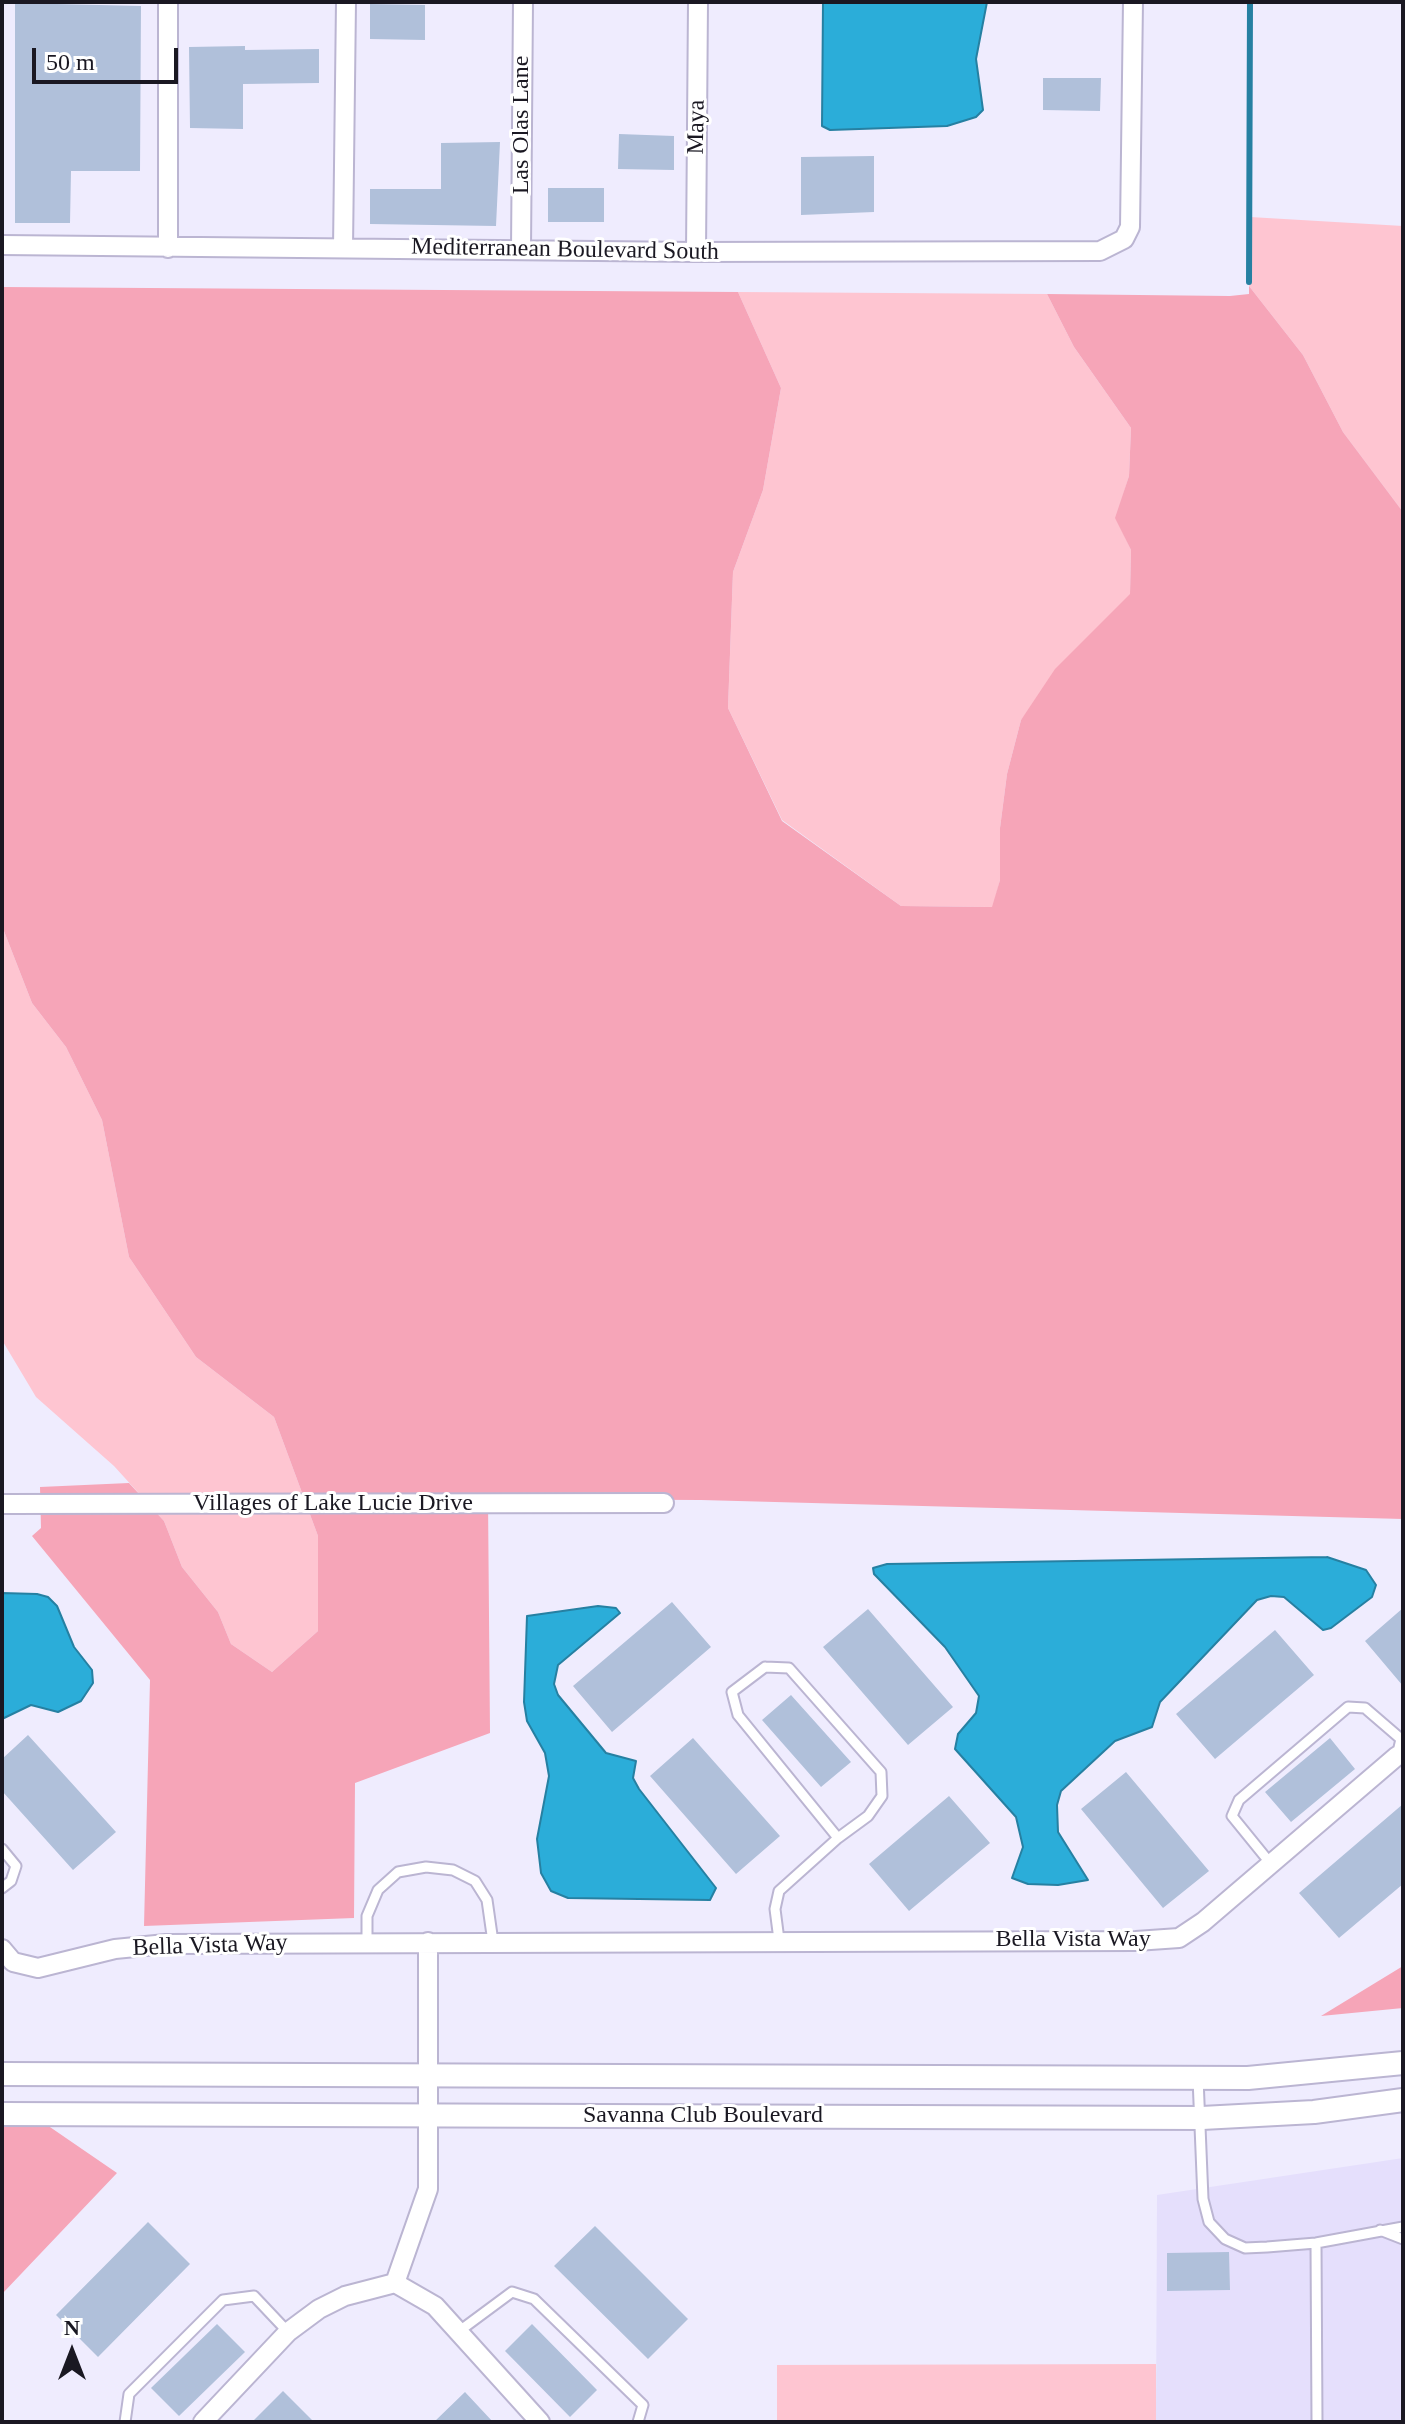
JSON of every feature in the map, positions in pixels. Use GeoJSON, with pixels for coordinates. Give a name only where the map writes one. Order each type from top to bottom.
{"type":"FeatureCollection","features":[{"type":"Feature","properties":{"kind":"street"},"geometry":{"type":"LineString","coordinates":[[168,2],[168,248]]}},
{"type":"Feature","properties":{"kind":"street"},"geometry":{"type":"LineString","coordinates":[[343,248],[346,2]]}},
{"type":"Feature","properties":{"kind":"street","name":"Las Olas Lane"},"geometry":{"type":"LineString","coordinates":[[521,249],[523,2]]}},
{"type":"Feature","properties":{"kind":"street","name":"Maya"},"geometry":{"type":"LineString","coordinates":[[696,252],[698,2]]}},
{"type":"Feature","properties":{"kind":"street","name":"Mediterranean Boulevard South"},"geometry":{"type":"LineString","coordinates":[[2,245],[696,252],[1100,251],[1124,239],[1130,227],[1133,2]]}},
{"type":"Feature","properties":{"kind":"street","name":"Villages of Lake Lucie Drive"},"geometry":{"type":"LineString","coordinates":[[2,1504],[664,1503]]}},
{"type":"Feature","properties":{"kind":"street","name":"Bella Vista Way"},"geometry":{"type":"LineString","coordinates":[[2,1949],[13,1962],[38,1968],[115,1949],[166,1944],[1136,1941],[1179,1938],[1397,1756]]}},
{"type":"Feature","properties":{"kind":"street"},"geometry":{"type":"LineString","coordinates":[[395,2283],[428,2189],[428,1942]]}},
{"type":"Feature","properties":{"kind":"street","name":"Savanna Club Boulevard"},"geometry":{"type":"LineString","coordinates":[[2,2074],[1198,2078],[1264,2077],[1403,2063]]}},
{"type":"Feature","properties":{"kind":"street","name":"Savanna Club Boulevard"},"geometry":{"type":"LineString","coordinates":[[2,2114],[1202,2118],[1314,2112],[1403,2100]]}},
{"type":"Feature","properties":{"kind":"street"},"geometry":{"type":"LineString","coordinates":[[203,2422],[288,2332],[319,2309],[345,2296],[395,2283],[435,2306],[540,2422]]}},
{"type":"Feature","properties":{"kind":"lane"},"geometry":{"type":"LineString","coordinates":[[779,1940],[775,1909],[779,1891],[838,1838],[868,1816],[882,1796],[881,1772],[789,1668],[765,1667],[732,1692],[738,1715],[838,1838]]}},
{"type":"Feature","properties":{"kind":"lane"},"geometry":{"type":"LineString","coordinates":[[1271,1864],[1232,1816],[1239,1800],[1348,1707],[1365,1708],[1401,1739],[1397,1756]]}},
{"type":"Feature","properties":{"kind":"lane"},"geometry":{"type":"LineString","coordinates":[[2,1849],[16,1866],[11,1881],[2,1888]]}},
{"type":"Feature","properties":{"kind":"lane"},"geometry":{"type":"LineString","coordinates":[[367,1943],[367,1916],[378,1890],[398,1872],[426,1867],[453,1870],[475,1881],[487,1900],[493,1942]]}},
{"type":"Feature","properties":{"kind":"lane"},"geometry":{"type":"LineString","coordinates":[[1198,2078],[1203,2199],[1209,2222],[1225,2239],[1245,2248],[1316,2243],[1403,2227]]}},
{"type":"Feature","properties":{"kind":"lane"},"geometry":{"type":"LineString","coordinates":[[1380,2230],[1403,2239]]}},
{"type":"Feature","properties":{"kind":"lane"},"geometry":{"type":"LineString","coordinates":[[1316,2243],[1317,2422]]}},
{"type":"Feature","properties":{"kind":"lane"},"geometry":{"type":"LineString","coordinates":[[458,2332],[512,2292],[534,2299],[643,2405],[638,2422]]}},
{"type":"Feature","properties":{"kind":"lane"},"geometry":{"type":"LineString","coordinates":[[125,2422],[129,2394],[223,2300],[254,2296],[288,2332]]}},
{"type":"Feature","properties":{"kind":"shaded area"},"geometry":{"type":"Polygon","coordinates":[[[1250,217],[1403,226],[1403,512],[1343,432],[1303,355],[1249,286],[1250,217]]]}},
{"type":"Feature","properties":{"kind":"shaded area"},"geometry":{"type":"Polygon","coordinates":[[[1249,286],[1303,355],[1343,432],[1403,512],[1403,1519],[701,1500],[488,1499],[490,1733],[355,1783],[354,1918],[144,1926],[150,1680],[32,1536],[41,1528],[40,1487],[129,1483],[164,1521],[182,1567],[218,1612],[231,1644],[272,1672],[318,1631],[318,1536],[274,1417],[196,1357],[129,1257],[102,1120],[66,1047],[32,1003],[2,926],[2,287],[738,292],[781,388],[763,490],[733,572],[728,708],[782,821],[901,906],[992,907],[1000,880],[1000,828],[1007,774],[1021,720],[1055,669],[1130,594],[1131,550],[1115,518],[1129,476],[1131,428],[1074,347],[1047,294],[1230,296],[1249,294],[1249,286]]]}},
{"type":"Feature","properties":{"kind":"shaded area"},"geometry":{"type":"Polygon","coordinates":[[[738,292],[1047,294],[1074,347],[1131,428],[1129,476],[1116,518],[1131,550],[1130,595],[1021,720],[1007,774],[1000,828],[1000,880],[993,907],[901,906],[782,820],[728,708],[733,572],[763,490],[781,388],[738,292]]]}},
{"type":"Feature","properties":{"kind":"shaded area"},"geometry":{"type":"Polygon","coordinates":[[[2,926],[32,1003],[66,1047],[102,1120],[129,1257],[196,1357],[274,1417],[318,1536],[318,1631],[272,1672],[231,1644],[218,1612],[182,1567],[164,1521],[114,1466],[36,1397],[2,1340],[2,926]]]}},
{"type":"Feature","properties":{"kind":"shaded area"},"geometry":{"type":"Polygon","coordinates":[[[1403,1966],[1403,2008],[1321,2016],[1403,1966]]]}},
{"type":"Feature","properties":{"kind":"shaded area"},"geometry":{"type":"Polygon","coordinates":[[[2,2125],[47,2125],[117,2173],[2,2294],[2,2125]]]}},
{"type":"Feature","properties":{"kind":"shaded area"},"geometry":{"type":"Polygon","coordinates":[[[1403,2158],[1403,2422],[1156,2422],[1157,2195],[1403,2158]]]}},
{"type":"Feature","properties":{"kind":"shaded area"},"geometry":{"type":"Polygon","coordinates":[[[1156,2364],[1156,2422],[777,2422],[777,2365],[1156,2364]]]}},
{"type":"Feature","properties":{"kind":"water"},"geometry":{"type":"Polygon","coordinates":[[[823,2],[987,2],[976,59],[983,110],[976,117],[947,126],[830,130],[822,126],[823,2]]]}},
{"type":"Feature","properties":{"kind":"water"},"geometry":{"type":"Polygon","coordinates":[[[1327,1557],[1366,1570],[1376,1585],[1372,1597],[1331,1628],[1323,1630],[1284,1597],[1271,1596],[1257,1600],[1160,1702],[1152,1727],[1115,1741],[1061,1791],[1057,1805],[1058,1832],[1088,1880],[1058,1885],[1028,1884],[1012,1878],[1023,1847],[1016,1817],[955,1749],[958,1734],[976,1713],[979,1696],[945,1647],[874,1574],[873,1568],[887,1564],[1327,1557]]]}},
{"type":"Feature","properties":{"kind":"water"},"geometry":{"type":"Polygon","coordinates":[[[2,1593],[37,1594],[48,1597],[57,1606],[74,1647],[92,1670],[93,1683],[81,1701],[58,1712],[31,1705],[2,1719],[2,1593]]]}},
{"type":"Feature","properties":{"kind":"water"},"geometry":{"type":"Polygon","coordinates":[[[598,1606],[616,1608],[620,1613],[558,1665],[554,1684],[558,1695],[606,1753],[636,1761],[633,1778],[639,1789],[716,1888],[710,1900],[568,1898],[551,1891],[541,1873],[537,1839],[549,1776],[545,1753],[527,1721],[524,1702],[527,1616],[598,1606]]]}},
{"type":"Feature","properties":{"kind":"building"},"geometry":{"type":"Polygon","coordinates":[[[15,3],[141,6],[140,171],[71,171],[70,223],[15,223],[15,3]]]}},
{"type":"Feature","properties":{"kind":"building"},"geometry":{"type":"Polygon","coordinates":[[[370,4],[425,5],[425,40],[370,39],[370,4]]]}},
{"type":"Feature","properties":{"kind":"building"},"geometry":{"type":"Polygon","coordinates":[[[245,46],[245,50],[319,49],[319,83],[243,84],[243,129],[190,128],[189,47],[245,46]]]}},
{"type":"Feature","properties":{"kind":"building"},"geometry":{"type":"Polygon","coordinates":[[[1043,78],[1101,78],[1100,111],[1043,110],[1043,78]]]}},
{"type":"Feature","properties":{"kind":"building"},"geometry":{"type":"Polygon","coordinates":[[[619,134],[674,136],[674,170],[618,169],[619,134]]]}},
{"type":"Feature","properties":{"kind":"building"},"geometry":{"type":"Polygon","coordinates":[[[500,142],[496,226],[370,224],[370,189],[441,189],[441,143],[500,142]]]}},
{"type":"Feature","properties":{"kind":"building"},"geometry":{"type":"Polygon","coordinates":[[[874,156],[874,212],[801,215],[801,157],[874,156]]]}},
{"type":"Feature","properties":{"kind":"building"},"geometry":{"type":"Polygon","coordinates":[[[548,188],[604,188],[604,222],[548,222],[548,188]]]}},
{"type":"Feature","properties":{"kind":"building"},"geometry":{"type":"Polygon","coordinates":[[[672,1602],[711,1647],[612,1732],[573,1686],[672,1602]]]}},
{"type":"Feature","properties":{"kind":"building"},"geometry":{"type":"Polygon","coordinates":[[[1403,1608],[1403,1686],[1365,1641],[1403,1608]]]}},
{"type":"Feature","properties":{"kind":"building"},"geometry":{"type":"Polygon","coordinates":[[[868,1609],[953,1707],[908,1745],[823,1647],[868,1609]]]}},
{"type":"Feature","properties":{"kind":"building"},"geometry":{"type":"Polygon","coordinates":[[[1275,1630],[1314,1675],[1215,1759],[1176,1714],[1275,1630]]]}},
{"type":"Feature","properties":{"kind":"building"},"geometry":{"type":"Polygon","coordinates":[[[791,1695],[851,1762],[821,1787],[762,1720],[791,1695]]]}},
{"type":"Feature","properties":{"kind":"building"},"geometry":{"type":"Polygon","coordinates":[[[28,1735],[116,1832],[73,1870],[2,1791],[2,1759],[28,1735]]]}},
{"type":"Feature","properties":{"kind":"building"},"geometry":{"type":"Polygon","coordinates":[[[693,1738],[780,1836],[736,1874],[650,1776],[693,1738]]]}},
{"type":"Feature","properties":{"kind":"building"},"geometry":{"type":"Polygon","coordinates":[[[1330,1738],[1355,1769],[1291,1822],[1265,1792],[1330,1738]]]}},
{"type":"Feature","properties":{"kind":"building"},"geometry":{"type":"Polygon","coordinates":[[[1126,1772],[1209,1871],[1163,1908],[1081,1809],[1126,1772]]]}},
{"type":"Feature","properties":{"kind":"building"},"geometry":{"type":"Polygon","coordinates":[[[949,1796],[990,1843],[909,1911],[869,1864],[949,1796]]]}},
{"type":"Feature","properties":{"kind":"building"},"geometry":{"type":"Polygon","coordinates":[[[1403,1804],[1403,1884],[1339,1938],[1299,1893],[1403,1804]]]}},
{"type":"Feature","properties":{"kind":"building"},"geometry":{"type":"Polygon","coordinates":[[[148,2222],[190,2264],[98,2357],[56,2315],[148,2222]]]}},
{"type":"Feature","properties":{"kind":"building"},"geometry":{"type":"Polygon","coordinates":[[[595,2226],[688,2319],[648,2359],[554,2266],[595,2226]]]}},
{"type":"Feature","properties":{"kind":"building"},"geometry":{"type":"Polygon","coordinates":[[[1229,2252],[1230,2290],[1167,2291],[1167,2253],[1229,2252]]]}},
{"type":"Feature","properties":{"kind":"building"},"geometry":{"type":"Polygon","coordinates":[[[217,2324],[245,2352],[179,2416],[151,2388],[217,2324]]]}},
{"type":"Feature","properties":{"kind":"building"},"geometry":{"type":"Polygon","coordinates":[[[532,2324],[597,2390],[570,2417],[505,2351],[532,2324]]]}},
{"type":"Feature","properties":{"kind":"building"},"geometry":{"type":"Polygon","coordinates":[[[283,2391],[314,2422],[252,2422],[283,2391]]]}},
{"type":"Feature","properties":{"kind":"building"},"geometry":{"type":"Polygon","coordinates":[[[465,2392],[493,2422],[434,2422],[465,2392]]]}},
{"type":"Feature","properties":{"kind":"waterway"},"geometry":{"type":"LineString","coordinates":[[1249,282],[1250,2]]}}]}
